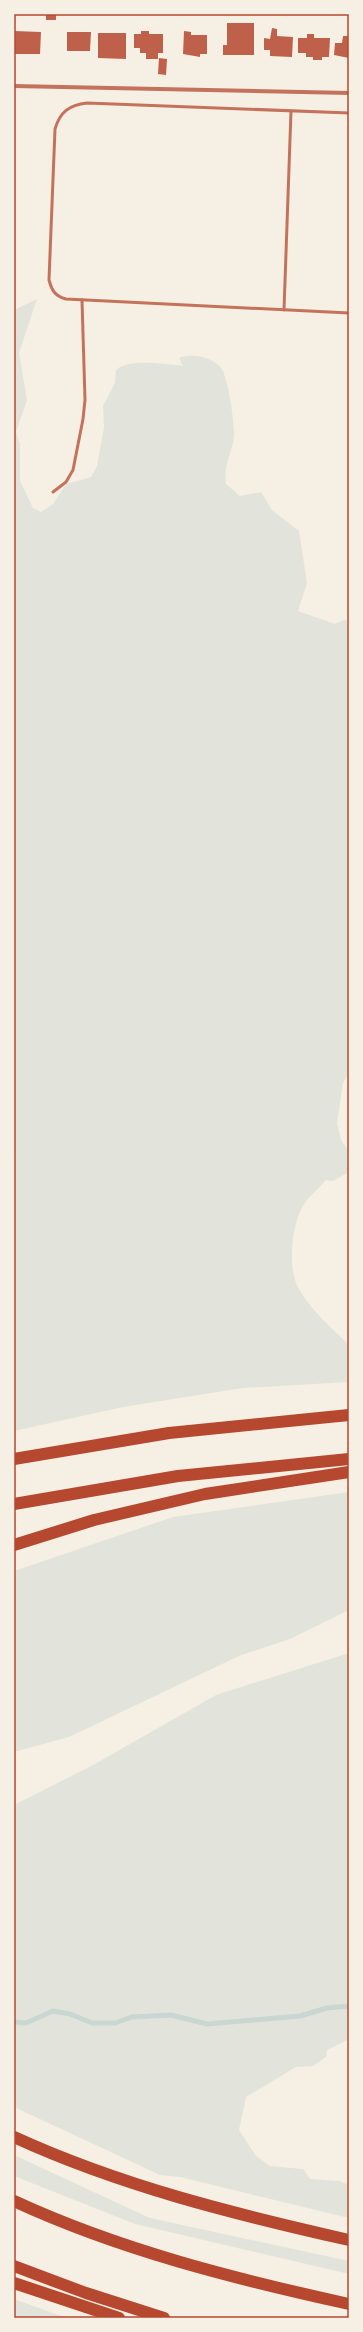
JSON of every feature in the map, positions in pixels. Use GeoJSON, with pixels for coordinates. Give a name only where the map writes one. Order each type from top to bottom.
{"type":"FeatureCollection","features":[{"type":"Feature","properties":{"kind":"highway"},"geometry":{"type":"LineString","coordinates":[[14,1459],[169,1433],[349,1414]]}},
{"type":"Feature","properties":{"kind":"highway"},"geometry":{"type":"LineString","coordinates":[[14,1504],[178,1476],[349,1460]]}},
{"type":"Feature","properties":{"kind":"highway"},"geometry":{"type":"LineString","coordinates":[[14,1545],[94,1520],[205,1494],[349,1472]]}},
{"type":"Feature","properties":{"kind":"highway"},"geometry":{"type":"LineString","coordinates":[[14,2137],[94,2170],[176,2198],[349,2240]]}},
{"type":"Feature","properties":{"kind":"highway"},"geometry":{"type":"LineString","coordinates":[[14,2201],[96,2234],[159,2256],[349,2304]]}},
{"type":"Feature","properties":{"kind":"highway"},"geometry":{"type":"LineString","coordinates":[[14,2266],[86,2293],[164,2318]]}},
{"type":"Feature","properties":{"kind":"highway"},"geometry":{"type":"LineString","coordinates":[[14,2283],[119,2318]]}},
{"type":"Feature","properties":{"kind":"street"},"geometry":{"type":"LineString","coordinates":[[14,86],[349,94]]}},
{"type":"Feature","properties":{"kind":"lane"},"geometry":{"type":"LineString","coordinates":[[349,113],[87,103],[74,104],[58,119],[55,129],[49,280],[52,291],[58,297],[82,300],[349,313]]}},
{"type":"Feature","properties":{"kind":"lane"},"geometry":{"type":"LineString","coordinates":[[284,310],[291,111]]}},
{"type":"Feature","properties":{"kind":"lane"},"geometry":{"type":"LineString","coordinates":[[53,492],[66,482],[73,470],[83,419],[85,400],[82,300]]}},
{"type":"Feature","properties":{"kind":"shaded area"},"geometry":{"type":"Polygon","coordinates":[[[37,299],[19,353],[27,400],[16,432],[20,444],[20,481],[33,508],[41,512],[53,504],[66,484],[91,477],[97,466],[104,427],[103,406],[115,383],[116,370],[122,366],[138,363],[158,363],[183,366],[179,358],[190,356],[202,357],[212,361],[221,368],[224,373],[228,390],[234,437],[227,465],[225,477],[226,484],[240,496],[261,492],[272,510],[299,531],[307,583],[298,611],[335,624],[346,619],[349,628],[349,1073],[343,1083],[337,1123],[341,1140],[349,1151],[349,1172],[333,1181],[326,1180],[302,1208],[295,1227],[292,1261],[293,1272],[300,1291],[316,1312],[349,1345],[349,1382],[243,1388],[123,1407],[14,1431],[14,1177],[16,1157],[14,1148],[14,310],[37,299]]]}},
{"type":"Feature","properties":{"kind":"shaded area"},"geometry":{"type":"Polygon","coordinates":[[[349,1492],[349,1610],[290,1639],[239,1656],[69,1737],[14,1752],[14,1571],[173,1517],[349,1492]]]}},
{"type":"Feature","properties":{"kind":"shaded area"},"geometry":{"type":"Polygon","coordinates":[[[349,1653],[349,2039],[327,2050],[326,2057],[313,2066],[296,2067],[246,2097],[239,2130],[256,2156],[270,2166],[303,2169],[310,2179],[339,2181],[349,2185],[349,2218],[180,2177],[160,2175],[14,2107],[14,1805],[93,1765],[216,1695],[349,1653]]]}},
{"type":"Feature","properties":{"kind":"shaded area"},"geometry":{"type":"Polygon","coordinates":[[[14,2155],[150,2218],[349,2261],[349,2274],[135,2224],[14,2176],[14,2155]]]}},
{"type":"Feature","properties":{"kind":"shaded area"},"geometry":{"type":"Polygon","coordinates":[[[14,2299],[67,2318],[14,2318],[14,2299]]]}},
{"type":"Feature","properties":{"kind":"building"},"geometry":{"type":"Polygon","coordinates":[[[46,14],[56,14],[56,20],[46,20],[46,14]]]}},
{"type":"Feature","properties":{"kind":"building"},"geometry":{"type":"Polygon","coordinates":[[[227,23],[254,23],[254,55],[223,55],[223,45],[227,45],[227,23]]]}},
{"type":"Feature","properties":{"kind":"building"},"geometry":{"type":"Polygon","coordinates":[[[272,28],[277,29],[277,36],[293,37],[292,57],[270,56],[270,50],[264,50],[264,38],[270,39],[272,28]]]}},
{"type":"Feature","properties":{"kind":"building"},"geometry":{"type":"Polygon","coordinates":[[[14,31],[41,32],[40,54],[14,54],[14,31]]]}},
{"type":"Feature","properties":{"kind":"building"},"geometry":{"type":"Polygon","coordinates":[[[141,31],[149,31],[149,34],[163,34],[163,53],[158,53],[158,59],[146,59],[146,53],[140,53],[140,48],[134,48],[134,34],[141,34],[141,31]]]}},
{"type":"Feature","properties":{"kind":"building"},"geometry":{"type":"Polygon","coordinates":[[[184,31],[191,32],[191,35],[207,35],[207,54],[200,54],[200,57],[183,54],[184,31]]]}},
{"type":"Feature","properties":{"kind":"building"},"geometry":{"type":"Polygon","coordinates":[[[67,32],[91,32],[90,51],[67,51],[67,32]]]}},
{"type":"Feature","properties":{"kind":"building"},"geometry":{"type":"Polygon","coordinates":[[[98,33],[126,33],[126,59],[98,58],[98,33]]]}},
{"type":"Feature","properties":{"kind":"building"},"geometry":{"type":"Polygon","coordinates":[[[307,34],[314,34],[314,38],[330,38],[329,57],[322,57],[322,60],[313,60],[313,57],[306,57],[306,53],[298,53],[298,38],[307,38],[307,34]]]}},
{"type":"Feature","properties":{"kind":"building"},"geometry":{"type":"Polygon","coordinates":[[[343,36],[349,36],[349,58],[334,55],[335,43],[342,43],[343,36]]]}},
{"type":"Feature","properties":{"kind":"building"},"geometry":{"type":"Polygon","coordinates":[[[159,58],[167,59],[166,75],[158,74],[159,58]]]}},
{"type":"Feature","properties":{"kind":"waterway"},"geometry":{"type":"LineString","coordinates":[[14,2022],[26,2023],[53,2011],[70,2014],[92,2023],[115,2023],[132,2017],[171,2015],[207,2024],[300,2016],[327,2008],[349,2006]]}}]}
